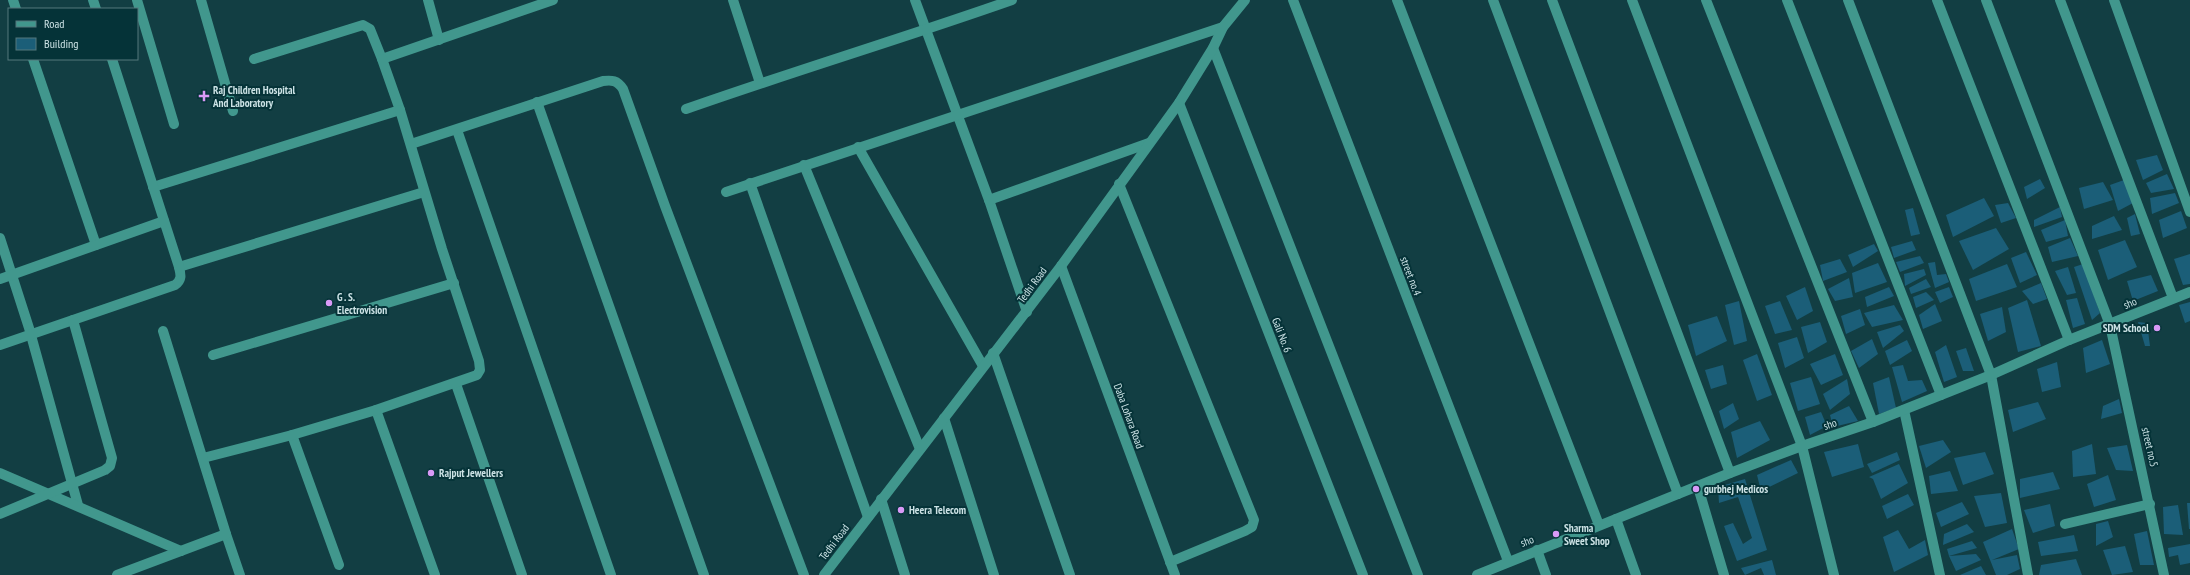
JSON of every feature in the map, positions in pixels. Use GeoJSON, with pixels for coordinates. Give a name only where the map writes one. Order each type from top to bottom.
{"type":"FeatureCollection","features":[{"type":"Feature","properties":{"kind":"street"},"geometry":{"type":"LineString","coordinates":[[137,0],[174,124]]}},
{"type":"Feature","properties":{"kind":"street"},"geometry":{"type":"LineString","coordinates":[[201,0],[233,111]]}},
{"type":"Feature","properties":{"kind":"street"},"geometry":{"type":"LineString","coordinates":[[428,0],[439,40]]}},
{"type":"Feature","properties":{"kind":"street"},"geometry":{"type":"LineString","coordinates":[[382,59],[553,0]]}},
{"type":"Feature","properties":{"kind":"street"},"geometry":{"type":"LineString","coordinates":[[733,0],[760,83]]}},
{"type":"Feature","properties":{"kind":"street"},"geometry":{"type":"LineString","coordinates":[[915,0],[925,31],[958,114],[1028,312]]}},
{"type":"Feature","properties":{"kind":"street"},"geometry":{"type":"LineString","coordinates":[[686,109],[760,83],[925,31],[1012,0]]}},
{"type":"Feature","properties":{"kind":"street","name":"Tedhi Road"},"geometry":{"type":"LineString","coordinates":[[824,575],[982,366],[1028,312],[1179,103],[1213,48],[1222,27],[1245,0]]}},
{"type":"Feature","properties":{"kind":"street","name":"street no.4"},"geometry":{"type":"LineString","coordinates":[[1293,0],[1508,561]]}},
{"type":"Feature","properties":{"kind":"street"},"geometry":{"type":"LineString","coordinates":[[1397,0],[1599,525]]}},
{"type":"Feature","properties":{"kind":"street"},"geometry":{"type":"LineString","coordinates":[[1493,0],[1678,494]]}},
{"type":"Feature","properties":{"kind":"street"},"geometry":{"type":"LineString","coordinates":[[1552,0],[1730,474]]}},
{"type":"Feature","properties":{"kind":"street"},"geometry":{"type":"LineString","coordinates":[[1632,0],[1802,446],[1834,575]]}},
{"type":"Feature","properties":{"kind":"street"},"geometry":{"type":"LineString","coordinates":[[1706,0],[1873,422]]}},
{"type":"Feature","properties":{"kind":"street"},"geometry":{"type":"LineString","coordinates":[[1787,0],[1942,395]]}},
{"type":"Feature","properties":{"kind":"street"},"geometry":{"type":"LineString","coordinates":[[1848,0],[1991,375],[2028,575]]}},
{"type":"Feature","properties":{"kind":"street"},"geometry":{"type":"LineString","coordinates":[[1937,0],[2069,340]]}},
{"type":"Feature","properties":{"kind":"street","name":"street no.5"},"geometry":{"type":"LineString","coordinates":[[1986,0],[2110,325],[2150,504],[2161,574]]}},
{"type":"Feature","properties":{"kind":"street"},"geometry":{"type":"LineString","coordinates":[[2060,0],[2173,298]]}},
{"type":"Feature","properties":{"kind":"street"},"geometry":{"type":"LineString","coordinates":[[2114,0],[2190,212]]}},
{"type":"Feature","properties":{"kind":"street"},"geometry":{"type":"LineString","coordinates":[[203,458],[292,435],[376,410],[456,384],[477,375],[480,370],[479,362],[424,192],[411,144],[382,59],[370,29],[363,25],[254,59]]}},
{"type":"Feature","properties":{"kind":"street"},"geometry":{"type":"LineString","coordinates":[[726,192],[1222,27]]}},
{"type":"Feature","properties":{"kind":"street"},"geometry":{"type":"LineString","coordinates":[[1213,48],[1418,575]]}},
{"type":"Feature","properties":{"kind":"street"},"geometry":{"type":"LineString","coordinates":[[33,60],[96,245]]}},
{"type":"Feature","properties":{"kind":"street"},"geometry":{"type":"LineString","coordinates":[[0,345],[180,282],[181,276],[179,267],[112,60]]}},
{"type":"Feature","properties":{"kind":"street"},"geometry":{"type":"LineString","coordinates":[[411,144],[603,81],[612,80],[619,83],[623,89],[665,206],[804,575]]}},
{"type":"Feature","properties":{"kind":"street"},"geometry":{"type":"LineString","coordinates":[[537,102],[704,575]]}},
{"type":"Feature","properties":{"kind":"street","name":"Gali No. 6"},"geometry":{"type":"LineString","coordinates":[[1179,103],[1363,575]]}},
{"type":"Feature","properties":{"kind":"street"},"geometry":{"type":"LineString","coordinates":[[153,187],[400,110]]}},
{"type":"Feature","properties":{"kind":"street"},"geometry":{"type":"LineString","coordinates":[[457,130],[611,575]]}},
{"type":"Feature","properties":{"kind":"street"},"geometry":{"type":"LineString","coordinates":[[989,200],[1150,143]]}},
{"type":"Feature","properties":{"kind":"street"},"geometry":{"type":"LineString","coordinates":[[858,147],[982,366]]}},
{"type":"Feature","properties":{"kind":"street"},"geometry":{"type":"LineString","coordinates":[[804,165],[920,448]]}},
{"type":"Feature","properties":{"kind":"street"},"geometry":{"type":"LineString","coordinates":[[750,183],[868,517]]}},
{"type":"Feature","properties":{"kind":"street"},"geometry":{"type":"LineString","coordinates":[[1119,184],[1254,520],[1252,527],[1245,531],[1170,562]]}},
{"type":"Feature","properties":{"kind":"street"},"geometry":{"type":"LineString","coordinates":[[179,267],[424,192]]}},
{"type":"Feature","properties":{"kind":"street"},"geometry":{"type":"LineString","coordinates":[[0,279],[164,221]]}},
{"type":"Feature","properties":{"kind":"street"},"geometry":{"type":"LineString","coordinates":[[0,238],[31,335],[71,485],[78,505]]}},
{"type":"Feature","properties":{"kind":"street","name":"Daba Lohara Road"},"geometry":{"type":"LineString","coordinates":[[1061,266],[1175,575]]}},
{"type":"Feature","properties":{"kind":"street"},"geometry":{"type":"LineString","coordinates":[[213,355],[454,283]]}},
{"type":"Feature","properties":{"kind":"street","name":"sho"},"geometry":{"type":"LineString","coordinates":[[1476,575],[1508,561],[1802,446],[1873,422],[1942,395],[2069,340],[2190,292]]}},
{"type":"Feature","properties":{"kind":"street"},"geometry":{"type":"LineString","coordinates":[[0,514],[71,485],[105,470],[110,466],[112,458],[73,320]]}},
{"type":"Feature","properties":{"kind":"street"},"geometry":{"type":"LineString","coordinates":[[163,331],[240,575]]}},
{"type":"Feature","properties":{"kind":"street"},"geometry":{"type":"LineString","coordinates":[[993,353],[1070,575]]}},
{"type":"Feature","properties":{"kind":"street"},"geometry":{"type":"LineString","coordinates":[[456,384],[522,575]]}},
{"type":"Feature","properties":{"kind":"street"},"geometry":{"type":"LineString","coordinates":[[376,410],[435,575]]}},
{"type":"Feature","properties":{"kind":"street"},"geometry":{"type":"LineString","coordinates":[[1904,410],[1940,575]]}},
{"type":"Feature","properties":{"kind":"street"},"geometry":{"type":"LineString","coordinates":[[944,418],[994,575]]}},
{"type":"Feature","properties":{"kind":"street"},"geometry":{"type":"LineString","coordinates":[[292,435],[339,565]]}},
{"type":"Feature","properties":{"kind":"street"},"geometry":{"type":"LineString","coordinates":[[0,473],[48,495],[78,505],[181,551]]}},
{"type":"Feature","properties":{"kind":"street"},"geometry":{"type":"LineString","coordinates":[[1698,487],[1724,575]]}},
{"type":"Feature","properties":{"kind":"street"},"geometry":{"type":"LineString","coordinates":[[881,500],[906,575]]}},
{"type":"Feature","properties":{"kind":"street"},"geometry":{"type":"LineString","coordinates":[[2065,524],[2150,504]]}},
{"type":"Feature","properties":{"kind":"street"},"geometry":{"type":"LineString","coordinates":[[1616,519],[1636,575]]}},
{"type":"Feature","properties":{"kind":"street"},"geometry":{"type":"LineString","coordinates":[[117,575],[226,534]]}},
{"type":"Feature","properties":{"kind":"street"},"geometry":{"type":"LineString","coordinates":[[1536,550],[1546,575]]}},
{"type":"Feature","properties":{"kind":"building"},"geometry":{"type":"Polygon","coordinates":[[[2157,155],[2163,170],[2143,180],[2136,160],[2157,155]]]}},
{"type":"Feature","properties":{"kind":"building"},"geometry":{"type":"Polygon","coordinates":[[[2167,174],[2174,189],[2151,193],[2146,183],[2167,174]]]}},
{"type":"Feature","properties":{"kind":"building"},"geometry":{"type":"Polygon","coordinates":[[[2040,179],[2045,188],[2027,199],[2024,187],[2040,179]]]}},
{"type":"Feature","properties":{"kind":"building"},"geometry":{"type":"Polygon","coordinates":[[[2124,180],[2133,203],[2118,211],[2110,185],[2124,180]]]}},
{"type":"Feature","properties":{"kind":"building"},"geometry":{"type":"Polygon","coordinates":[[[2103,182],[2113,200],[2084,209],[2079,188],[2103,182]]]}},
{"type":"Feature","properties":{"kind":"building"},"geometry":{"type":"Polygon","coordinates":[[[2175,193],[2179,203],[2152,214],[2150,198],[2175,193]]]}},
{"type":"Feature","properties":{"kind":"building"},"geometry":{"type":"Polygon","coordinates":[[[1984,198],[1994,216],[1953,237],[1946,215],[1984,198]]]}},
{"type":"Feature","properties":{"kind":"building"},"geometry":{"type":"Polygon","coordinates":[[[2008,203],[2016,218],[2001,223],[1995,205],[2008,203]]]}},
{"type":"Feature","properties":{"kind":"building"},"geometry":{"type":"Polygon","coordinates":[[[2060,207],[2062,217],[2034,227],[2034,220],[2060,207]]]}},
{"type":"Feature","properties":{"kind":"building"},"geometry":{"type":"Polygon","coordinates":[[[1913,208],[1920,234],[1911,236],[1905,210],[1913,208]]]}},
{"type":"Feature","properties":{"kind":"building"},"geometry":{"type":"Polygon","coordinates":[[[2181,211],[2187,228],[2163,238],[2159,220],[2181,211]]]}},
{"type":"Feature","properties":{"kind":"building"},"geometry":{"type":"Polygon","coordinates":[[[2135,214],[2140,234],[2131,236],[2127,218],[2135,214]]]}},
{"type":"Feature","properties":{"kind":"building"},"geometry":{"type":"Polygon","coordinates":[[[2114,216],[2122,230],[2092,239],[2092,226],[2114,216]]]}},
{"type":"Feature","properties":{"kind":"building"},"geometry":{"type":"Polygon","coordinates":[[[2065,220],[2068,236],[2046,242],[2041,230],[2065,220]]]}},
{"type":"Feature","properties":{"kind":"building"},"geometry":{"type":"Polygon","coordinates":[[[1996,228],[2009,249],[1973,270],[1959,241],[1996,228]]]}},
{"type":"Feature","properties":{"kind":"building"},"geometry":{"type":"Polygon","coordinates":[[[2070,238],[2078,256],[2052,262],[2048,247],[2070,238]]]}},
{"type":"Feature","properties":{"kind":"building"},"geometry":{"type":"Polygon","coordinates":[[[2125,240],[2137,267],[2108,280],[2098,250],[2125,240]]]}},
{"type":"Feature","properties":{"kind":"building"},"geometry":{"type":"Polygon","coordinates":[[[1912,241],[1916,250],[1894,258],[1891,247],[1912,241]]]}},
{"type":"Feature","properties":{"kind":"building"},"geometry":{"type":"Polygon","coordinates":[[[1874,244],[1878,251],[1853,267],[1848,255],[1874,244]]]}},
{"type":"Feature","properties":{"kind":"building"},"geometry":{"type":"Polygon","coordinates":[[[2026,252],[2037,275],[2020,283],[2011,258],[2026,252]]]}},
{"type":"Feature","properties":{"kind":"building"},"geometry":{"type":"Polygon","coordinates":[[[2190,254],[2190,284],[2183,285],[2174,259],[2190,254]]]}},
{"type":"Feature","properties":{"kind":"building"},"geometry":{"type":"Polygon","coordinates":[[[1920,256],[1924,263],[1900,272],[1896,262],[1920,256]]]}},
{"type":"Feature","properties":{"kind":"building"},"geometry":{"type":"Polygon","coordinates":[[[1840,259],[1847,272],[1823,281],[1820,265],[1840,259]]]}},
{"type":"Feature","properties":{"kind":"building"},"geometry":{"type":"Polygon","coordinates":[[[1935,262],[1937,275],[1946,274],[1949,282],[1935,288],[1928,263],[1935,262]]]}},
{"type":"Feature","properties":{"kind":"building"},"geometry":{"type":"Polygon","coordinates":[[[1878,263],[1887,282],[1855,293],[1852,273],[1878,263]]]}},
{"type":"Feature","properties":{"kind":"building"},"geometry":{"type":"Polygon","coordinates":[[[2007,264],[2017,287],[1976,301],[1969,279],[2007,264]]]}},
{"type":"Feature","properties":{"kind":"building"},"geometry":{"type":"Polygon","coordinates":[[[2083,264],[2100,313],[2092,320],[2074,267],[2083,264]]]}},
{"type":"Feature","properties":{"kind":"building"},"geometry":{"type":"Polygon","coordinates":[[[2068,267],[2076,293],[2067,295],[2055,271],[2068,267]]]}},
{"type":"Feature","properties":{"kind":"building"},"geometry":{"type":"Polygon","coordinates":[[[1924,269],[1926,275],[1905,286],[1904,274],[1924,269]]]}},
{"type":"Feature","properties":{"kind":"building"},"geometry":{"type":"Polygon","coordinates":[[[2151,275],[2158,291],[2133,301],[2127,281],[2151,275]]]}},
{"type":"Feature","properties":{"kind":"building"},"geometry":{"type":"Polygon","coordinates":[[[1849,278],[1853,297],[1835,301],[1828,289],[1849,278]]]}},
{"type":"Feature","properties":{"kind":"building"},"geometry":{"type":"Polygon","coordinates":[[[1926,279],[1931,287],[1911,294],[1909,288],[1926,279]]]}},
{"type":"Feature","properties":{"kind":"building"},"geometry":{"type":"Polygon","coordinates":[[[2041,283],[2047,299],[2033,304],[2022,291],[2041,283]]]}},
{"type":"Feature","properties":{"kind":"building"},"geometry":{"type":"Polygon","coordinates":[[[1805,287],[1813,311],[1797,320],[1786,296],[1805,287]]]}},
{"type":"Feature","properties":{"kind":"building"},"geometry":{"type":"Polygon","coordinates":[[[1889,287],[1894,296],[1867,307],[1865,297],[1889,287]]]}},
{"type":"Feature","properties":{"kind":"building"},"geometry":{"type":"Polygon","coordinates":[[[1949,287],[1953,297],[1940,303],[1935,292],[1949,287]]]}},
{"type":"Feature","properties":{"kind":"building"},"geometry":{"type":"Polygon","coordinates":[[[1926,292],[1934,300],[1916,308],[1913,297],[1926,292]]]}},
{"type":"Feature","properties":{"kind":"building"},"geometry":{"type":"Polygon","coordinates":[[[2077,298],[2085,324],[2073,328],[2066,300],[2077,298]]]}},
{"type":"Feature","properties":{"kind":"building"},"geometry":{"type":"Polygon","coordinates":[[[2027,300],[2041,346],[2018,352],[2008,308],[2027,300]]]}},
{"type":"Feature","properties":{"kind":"building"},"geometry":{"type":"Polygon","coordinates":[[[1739,301],[1747,341],[1734,345],[1725,305],[1739,301]]]}},
{"type":"Feature","properties":{"kind":"building"},"geometry":{"type":"Polygon","coordinates":[[[1780,301],[1792,330],[1775,334],[1765,306],[1780,301]]]}},
{"type":"Feature","properties":{"kind":"building"},"geometry":{"type":"Polygon","coordinates":[[[2190,302],[2190,321],[2185,323],[2179,305],[2190,302]]]}},
{"type":"Feature","properties":{"kind":"building"},"geometry":{"type":"Polygon","coordinates":[[[1935,304],[1942,321],[1923,329],[1919,315],[1935,304]]]}},
{"type":"Feature","properties":{"kind":"building"},"geometry":{"type":"Polygon","coordinates":[[[1894,305],[1903,320],[1872,327],[1864,313],[1894,305]]]}},
{"type":"Feature","properties":{"kind":"building"},"geometry":{"type":"Polygon","coordinates":[[[2002,307],[2006,332],[1988,341],[1980,314],[2002,307]]]}},
{"type":"Feature","properties":{"kind":"building"},"geometry":{"type":"Polygon","coordinates":[[[1860,309],[1865,325],[1846,334],[1841,316],[1860,309]]]}},
{"type":"Feature","properties":{"kind":"building"},"geometry":{"type":"Polygon","coordinates":[[[1717,316],[1727,341],[1696,356],[1688,325],[1717,316]]]}},
{"type":"Feature","properties":{"kind":"building"},"geometry":{"type":"Polygon","coordinates":[[[1820,322],[1827,342],[1808,353],[1801,327],[1820,322]]]}},
{"type":"Feature","properties":{"kind":"building"},"geometry":{"type":"Polygon","coordinates":[[[2138,322],[2147,323],[2150,346],[2145,346],[2138,322]]]}},
{"type":"Feature","properties":{"kind":"building"},"geometry":{"type":"Polygon","coordinates":[[[1900,325],[1904,331],[1883,348],[1877,332],[1900,325]]]}},
{"type":"Feature","properties":{"kind":"building"},"geometry":{"type":"Polygon","coordinates":[[[1797,337],[1804,358],[1785,368],[1778,343],[1797,337]]]}},
{"type":"Feature","properties":{"kind":"building"},"geometry":{"type":"Polygon","coordinates":[[[1872,339],[1878,354],[1859,368],[1851,351],[1872,339]]]}},
{"type":"Feature","properties":{"kind":"building"},"geometry":{"type":"Polygon","coordinates":[[[1907,340],[1912,351],[1890,365],[1885,351],[1907,340]]]}},
{"type":"Feature","properties":{"kind":"building"},"geometry":{"type":"Polygon","coordinates":[[[2102,340],[2110,364],[2086,373],[2083,348],[2102,340]]]}},
{"type":"Feature","properties":{"kind":"building"},"geometry":{"type":"Polygon","coordinates":[[[1946,345],[1957,377],[1944,382],[1935,352],[1946,345]]]}},
{"type":"Feature","properties":{"kind":"building"},"geometry":{"type":"Polygon","coordinates":[[[1966,348],[1974,371],[1963,371],[1956,351],[1966,348]]]}},
{"type":"Feature","properties":{"kind":"building"},"geometry":{"type":"Polygon","coordinates":[[[1757,354],[1772,395],[1757,401],[1743,360],[1757,354]]]}},
{"type":"Feature","properties":{"kind":"building"},"geometry":{"type":"Polygon","coordinates":[[[1835,354],[1843,375],[1821,385],[1810,364],[1835,354]]]}},
{"type":"Feature","properties":{"kind":"building"},"geometry":{"type":"Polygon","coordinates":[[[2057,362],[2061,387],[2042,392],[2037,369],[2057,362]]]}},
{"type":"Feature","properties":{"kind":"building"},"geometry":{"type":"Polygon","coordinates":[[[1723,365],[1727,384],[1711,389],[1705,370],[1723,365]]]}},
{"type":"Feature","properties":{"kind":"building"},"geometry":{"type":"Polygon","coordinates":[[[1903,365],[1908,381],[1922,380],[1927,391],[1902,402],[1892,367],[1903,365]]]}},
{"type":"Feature","properties":{"kind":"building"},"geometry":{"type":"Polygon","coordinates":[[[1811,377],[1820,404],[1798,411],[1790,383],[1811,377]]]}},
{"type":"Feature","properties":{"kind":"building"},"geometry":{"type":"Polygon","coordinates":[[[1889,377],[1896,408],[1879,414],[1873,383],[1889,377]]]}},
{"type":"Feature","properties":{"kind":"building"},"geometry":{"type":"Polygon","coordinates":[[[1847,379],[1850,394],[1830,410],[1823,394],[1847,379]]]}},
{"type":"Feature","properties":{"kind":"building"},"geometry":{"type":"Polygon","coordinates":[[[2119,399],[2122,413],[2101,419],[2103,406],[2119,399]]]}},
{"type":"Feature","properties":{"kind":"building"},"geometry":{"type":"Polygon","coordinates":[[[2038,402],[2046,419],[2013,432],[2008,410],[2038,402]]]}},
{"type":"Feature","properties":{"kind":"building"},"geometry":{"type":"Polygon","coordinates":[[[1733,403],[1739,419],[1724,429],[1719,411],[1733,403]]]}},
{"type":"Feature","properties":{"kind":"building"},"geometry":{"type":"Polygon","coordinates":[[[1849,406],[1858,421],[1833,427],[1830,415],[1849,406]]]}},
{"type":"Feature","properties":{"kind":"building"},"geometry":{"type":"Polygon","coordinates":[[[1821,412],[1827,426],[1810,435],[1805,417],[1821,412]]]}},
{"type":"Feature","properties":{"kind":"building"},"geometry":{"type":"Polygon","coordinates":[[[1760,421],[1770,440],[1737,458],[1731,432],[1760,421]]]}},
{"type":"Feature","properties":{"kind":"building"},"geometry":{"type":"Polygon","coordinates":[[[1943,440],[1951,452],[1926,468],[1919,446],[1943,440]]]}},
{"type":"Feature","properties":{"kind":"building"},"geometry":{"type":"Polygon","coordinates":[[[1858,444],[1864,467],[1832,477],[1824,452],[1858,444]]]}},
{"type":"Feature","properties":{"kind":"building"},"geometry":{"type":"Polygon","coordinates":[[[2092,444],[2096,474],[2073,477],[2072,451],[2092,444]]]}},
{"type":"Feature","properties":{"kind":"building"},"geometry":{"type":"Polygon","coordinates":[[[2127,445],[2133,471],[2116,470],[2107,448],[2127,445]]]}},
{"type":"Feature","properties":{"kind":"building"},"geometry":{"type":"Polygon","coordinates":[[[1897,452],[1900,460],[1872,473],[1867,464],[1897,452]]]}},
{"type":"Feature","properties":{"kind":"building"},"geometry":{"type":"Polygon","coordinates":[[[1985,452],[1994,474],[1963,485],[1954,458],[1985,452]]]}},
{"type":"Feature","properties":{"kind":"building"},"geometry":{"type":"Polygon","coordinates":[[[1791,460],[1798,473],[1761,491],[1757,475],[1791,460]]]}},
{"type":"Feature","properties":{"kind":"building"},"geometry":{"type":"Polygon","coordinates":[[[1899,464],[1908,483],[1881,499],[1873,479],[1869,477],[1899,464]]]}},
{"type":"Feature","properties":{"kind":"building"},"geometry":{"type":"Polygon","coordinates":[[[1950,471],[1958,491],[1931,494],[1929,476],[1950,471]]]}},
{"type":"Feature","properties":{"kind":"building"},"geometry":{"type":"Polygon","coordinates":[[[2053,472],[2060,489],[2020,498],[2020,479],[2053,472]]]}},
{"type":"Feature","properties":{"kind":"building"},"geometry":{"type":"Polygon","coordinates":[[[2108,475],[2116,500],[2094,507],[2087,484],[2108,475]]]}},
{"type":"Feature","properties":{"kind":"building"},"geometry":{"type":"Polygon","coordinates":[[[1745,479],[1767,550],[1737,561],[1724,526],[1733,523],[1743,544],[1752,538],[1738,497],[1719,503],[1718,487],[1745,479]]]}},
{"type":"Feature","properties":{"kind":"building"},"geometry":{"type":"Polygon","coordinates":[[[2001,493],[2007,523],[1985,527],[1974,496],[2001,493]]]}},
{"type":"Feature","properties":{"kind":"building"},"geometry":{"type":"Polygon","coordinates":[[[1908,494],[1914,505],[1887,519],[1882,506],[1908,494]]]}},
{"type":"Feature","properties":{"kind":"building"},"geometry":{"type":"Polygon","coordinates":[[[1962,502],[1969,514],[1941,527],[1936,513],[1962,502]]]}},
{"type":"Feature","properties":{"kind":"building"},"geometry":{"type":"Polygon","coordinates":[[[2187,503],[2190,503],[2190,529],[2189,529],[2187,503]]]}},
{"type":"Feature","properties":{"kind":"building"},"geometry":{"type":"Polygon","coordinates":[[[2050,504],[2055,526],[2033,533],[2024,510],[2050,504]]]}},
{"type":"Feature","properties":{"kind":"building"},"geometry":{"type":"Polygon","coordinates":[[[2178,505],[2183,535],[2164,534],[2163,507],[2178,505]]]}},
{"type":"Feature","properties":{"kind":"building"},"geometry":{"type":"Polygon","coordinates":[[[2108,521],[2113,537],[2096,546],[2096,524],[2108,521]]]}},
{"type":"Feature","properties":{"kind":"building"},"geometry":{"type":"Polygon","coordinates":[[[1967,524],[1974,532],[1943,545],[1944,534],[1967,524]]]}},
{"type":"Feature","properties":{"kind":"building"},"geometry":{"type":"Polygon","coordinates":[[[2012,529],[2019,549],[1992,560],[2017,555],[2020,569],[2007,575],[1996,575],[1983,542],[2012,529]]]}},
{"type":"Feature","properties":{"kind":"building"},"geometry":{"type":"Polygon","coordinates":[[[1898,530],[1909,549],[1925,540],[1928,555],[1894,572],[1883,537],[1898,530]]]}},
{"type":"Feature","properties":{"kind":"building"},"geometry":{"type":"Polygon","coordinates":[[[2147,531],[2154,565],[2140,565],[2134,534],[2147,531]]]}},
{"type":"Feature","properties":{"kind":"building"},"geometry":{"type":"Polygon","coordinates":[[[2074,535],[2078,551],[2041,556],[2038,542],[2074,535]]]}},
{"type":"Feature","properties":{"kind":"building"},"geometry":{"type":"Polygon","coordinates":[[[1972,541],[1977,548],[1949,556],[1947,549],[1972,541]]]}},
{"type":"Feature","properties":{"kind":"building"},"geometry":{"type":"Polygon","coordinates":[[[2190,544],[2190,563],[2180,565],[2178,555],[2169,557],[2168,548],[2190,544]]]}},
{"type":"Feature","properties":{"kind":"building"},"geometry":{"type":"Polygon","coordinates":[[[2125,546],[2133,572],[2112,575],[2103,550],[2125,546]]]}},
{"type":"Feature","properties":{"kind":"building"},"geometry":{"type":"Polygon","coordinates":[[[1976,554],[1981,560],[1956,571],[1949,556],[1976,554]]]}},
{"type":"Feature","properties":{"kind":"building"},"geometry":{"type":"Polygon","coordinates":[[[2076,559],[2082,575],[2039,575],[2041,565],[2076,559]]]}},
{"type":"Feature","properties":{"kind":"building"},"geometry":{"type":"Polygon","coordinates":[[[1772,560],[1776,575],[1764,575],[1761,568],[1745,575],[1741,568],[1772,560]]]}},
{"type":"Feature","properties":{"kind":"building"},"geometry":{"type":"Polygon","coordinates":[[[1981,566],[1986,575],[1960,575],[1981,566]]]}},
{"type":"Feature","properties":{"kind":"place","name":"Raj Children Hospital And Laboratory"},"geometry":{"type":"Point","coordinates":[204,96]}},
{"type":"Feature","properties":{"kind":"place","name":"G . S. Electrovision"},"geometry":{"type":"Point","coordinates":[329,303]}},
{"type":"Feature","properties":{"kind":"place","name":"SDM School"},"geometry":{"type":"Point","coordinates":[2157,328]}},
{"type":"Feature","properties":{"kind":"place","name":"Rajput Jewellers"},"geometry":{"type":"Point","coordinates":[431,473]}},
{"type":"Feature","properties":{"kind":"place","name":"gurbhej Medicos"},"geometry":{"type":"Point","coordinates":[1696,489]}},
{"type":"Feature","properties":{"kind":"place","name":"Heera Telecom"},"geometry":{"type":"Point","coordinates":[901,510]}},
{"type":"Feature","properties":{"kind":"place","name":"Sharma Sweet Shop"},"geometry":{"type":"Point","coordinates":[1556,534]}}]}
